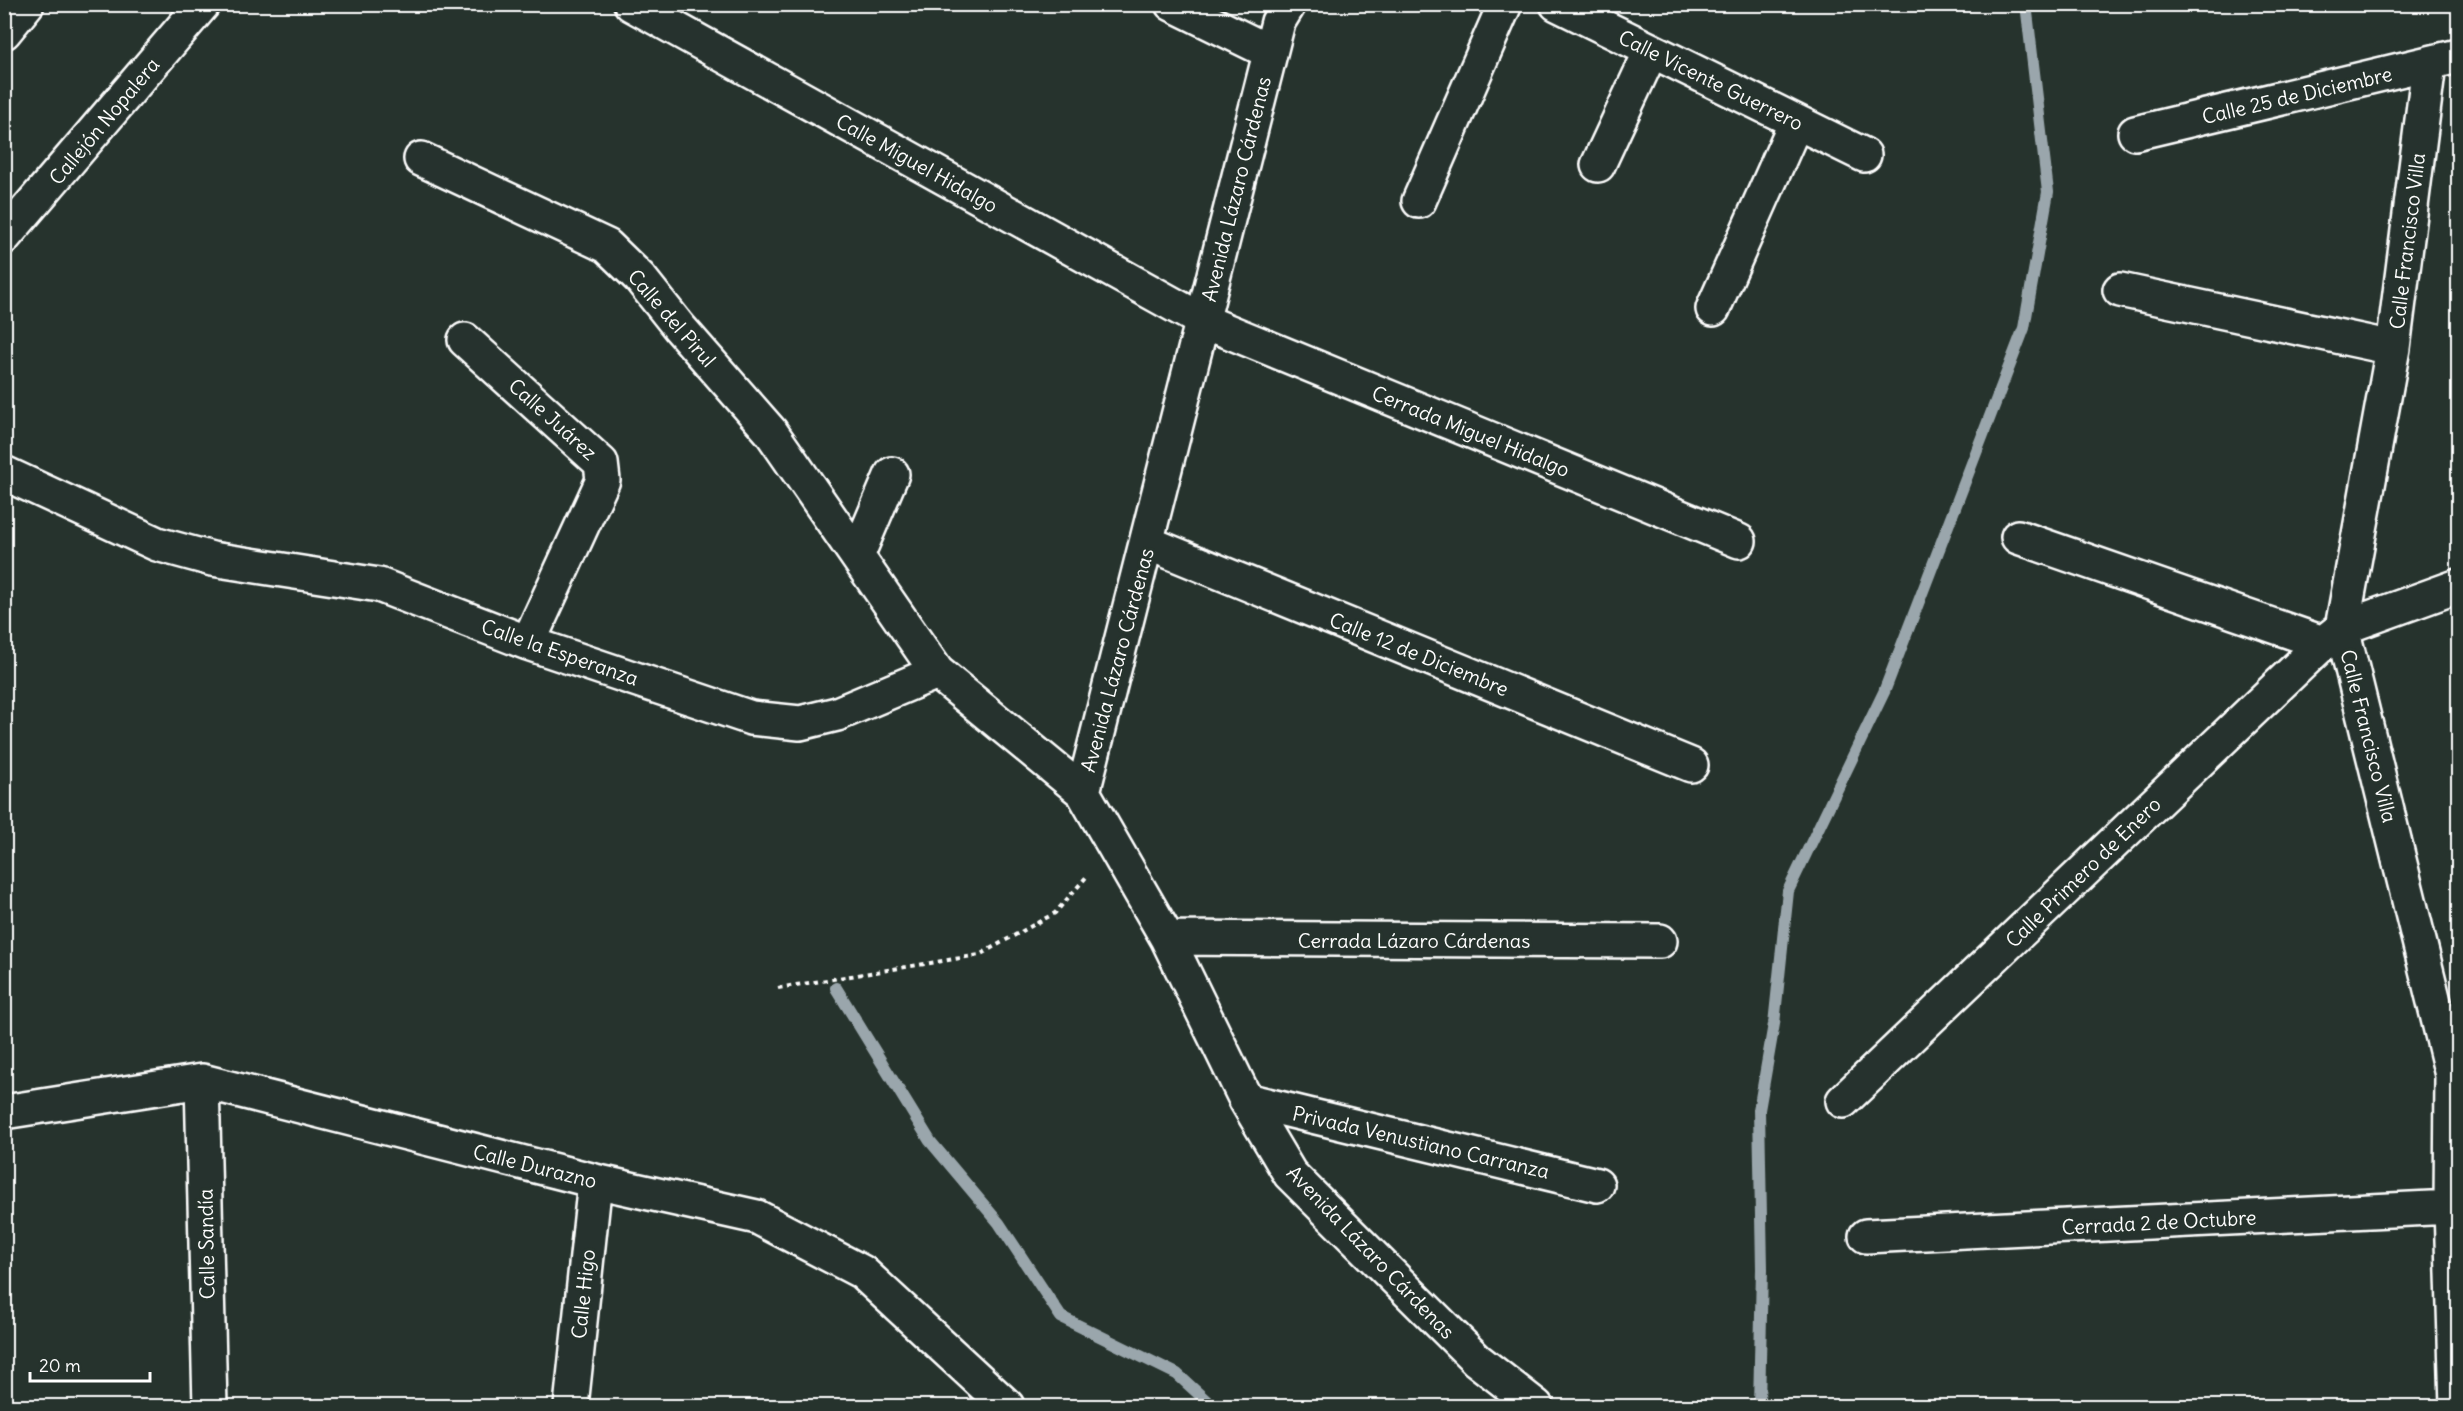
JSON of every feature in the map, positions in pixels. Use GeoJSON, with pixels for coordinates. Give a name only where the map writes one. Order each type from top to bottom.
{"type":"FeatureCollection","features":[{"type":"Feature","properties":{"kind":"street"},"geometry":{"type":"LineString","coordinates":[[4,32],[27,4]]}},
{"type":"Feature","properties":{"kind":"street","name":"Callejón Nopalera"},"geometry":{"type":"LineString","coordinates":[[4,237],[203,4]]}},
{"type":"Feature","properties":{"kind":"street","name":"Calle Miguel Hidalgo"},"geometry":{"type":"LineString","coordinates":[[632,4],[1203,321]]}},
{"type":"Feature","properties":{"kind":"street"},"geometry":{"type":"LineString","coordinates":[[1172,4],[1278,21]]}},
{"type":"Feature","properties":{"kind":"street"},"geometry":{"type":"LineString","coordinates":[[1419,201],[1505,4]]}},
{"type":"Feature","properties":{"kind":"street","name":"Calle Vicente Guerrero"},"geometry":{"type":"LineString","coordinates":[[1557,4],[1864,155]]}},
{"type":"Feature","properties":{"kind":"street","name":"Avenida Lázaro Cárdenas"},"geometry":{"type":"LineString","coordinates":[[1278,21],[1148,543],[1083,792],[1167,938],[1246,1100],[1290,1174],[1516,1401]]}},
{"type":"Feature","properties":{"kind":"street"},"geometry":{"type":"LineString","coordinates":[[1598,165],[1651,51]]}},
{"type":"Feature","properties":{"kind":"street","name":"Calle 25 de Diciembre"},"geometry":{"type":"LineString","coordinates":[[2135,133],[2444,61]]}},
{"type":"Feature","properties":{"kind":"street","name":"Calle Francisco Villa"},"geometry":{"type":"LineString","coordinates":[[2444,61],[2393,348],[2332,635],[2456,1075],[2451,1207],[2457,1407]]}},
{"type":"Feature","properties":{"kind":"street"},"geometry":{"type":"LineString","coordinates":[[1713,309],[1796,122]]}},
{"type":"Feature","properties":{"kind":"street","name":"Calle del Pirul"},"geometry":{"type":"LineString","coordinates":[[422,159],[607,246],[640,278],[679,327],[771,432],[937,672]]}},
{"type":"Feature","properties":{"kind":"street"},"geometry":{"type":"LineString","coordinates":[[2120,290],[2393,348]]}},
{"type":"Feature","properties":{"kind":"street","name":"Cerrada Miguel Hidalgo"},"geometry":{"type":"LineString","coordinates":[[1203,321],[1739,541]]}},
{"type":"Feature","properties":{"kind":"street","name":"Calle Juárez"},"geometry":{"type":"LineString","coordinates":[[465,340],[601,463],[603,480],[528,643]]}},
{"type":"Feature","properties":{"kind":"street","name":"Calle la Esperanza"},"geometry":{"type":"LineString","coordinates":[[4,473],[158,544],[212,559],[379,585],[528,643],[751,718],[800,723],[837,714],[937,672]]}},
{"type":"Feature","properties":{"kind":"street"},"geometry":{"type":"LineString","coordinates":[[856,556],[892,474]]}},
{"type":"Feature","properties":{"kind":"street"},"geometry":{"type":"LineString","coordinates":[[2018,537],[2332,635]]}},
{"type":"Feature","properties":{"kind":"street","name":"Calle 12 de Diciembre"},"geometry":{"type":"LineString","coordinates":[[1148,543],[1691,765]]}},
{"type":"Feature","properties":{"kind":"street","name":"Calle Primero de Enero"},"geometry":{"type":"LineString","coordinates":[[1843,1101],[2332,635],[2458,586]]}},
{"type":"Feature","properties":{"kind":"street"},"geometry":{"type":"LineString","coordinates":[[937,672],[1083,792]]}},
{"type":"Feature","properties":{"kind":"street","name":"Cerrada Lázaro Cárdenas"},"geometry":{"type":"LineString","coordinates":[[1167,938],[1660,941]]}},
{"type":"Feature","properties":{"kind":"street","name":"Calle Durazno"},"geometry":{"type":"LineString","coordinates":[[4,1112],[202,1081],[595,1181],[757,1217],[862,1272],[1007,1407]]}},
{"type":"Feature","properties":{"kind":"street","name":"Calle Sandía"},"geometry":{"type":"LineString","coordinates":[[202,1081],[210,1407]]}},
{"type":"Feature","properties":{"kind":"street","name":"Privada Venustiano Carranza"},"geometry":{"type":"LineString","coordinates":[[1246,1100],[1597,1185]]}},
{"type":"Feature","properties":{"kind":"street","name":"Calle Higo"},"geometry":{"type":"LineString","coordinates":[[571,1407],[595,1181]]}},
{"type":"Feature","properties":{"kind":"street","name":"Cerrada 2 de Octubre"},"geometry":{"type":"LineString","coordinates":[[1866,1236],[2451,1207]]}},
{"type":"Feature","properties":{"kind":"path"},"geometry":{"type":"LineString","coordinates":[[778,988],[979,955],[1055,912],[1114,845]]}},
{"type":"Feature","properties":{"kind":"waterway"},"geometry":{"type":"LineString","coordinates":[[1759,1406],[1762,1269],[1759,1110],[1774,1024],[1788,891],[1884,692],[2024,328],[2048,192],[2026,4]]}},
{"type":"Feature","properties":{"kind":"waterway"},"geometry":{"type":"LineString","coordinates":[[836,988],[930,1141],[999,1223],[1061,1317],[1177,1374],[1212,1406]]}}]}
